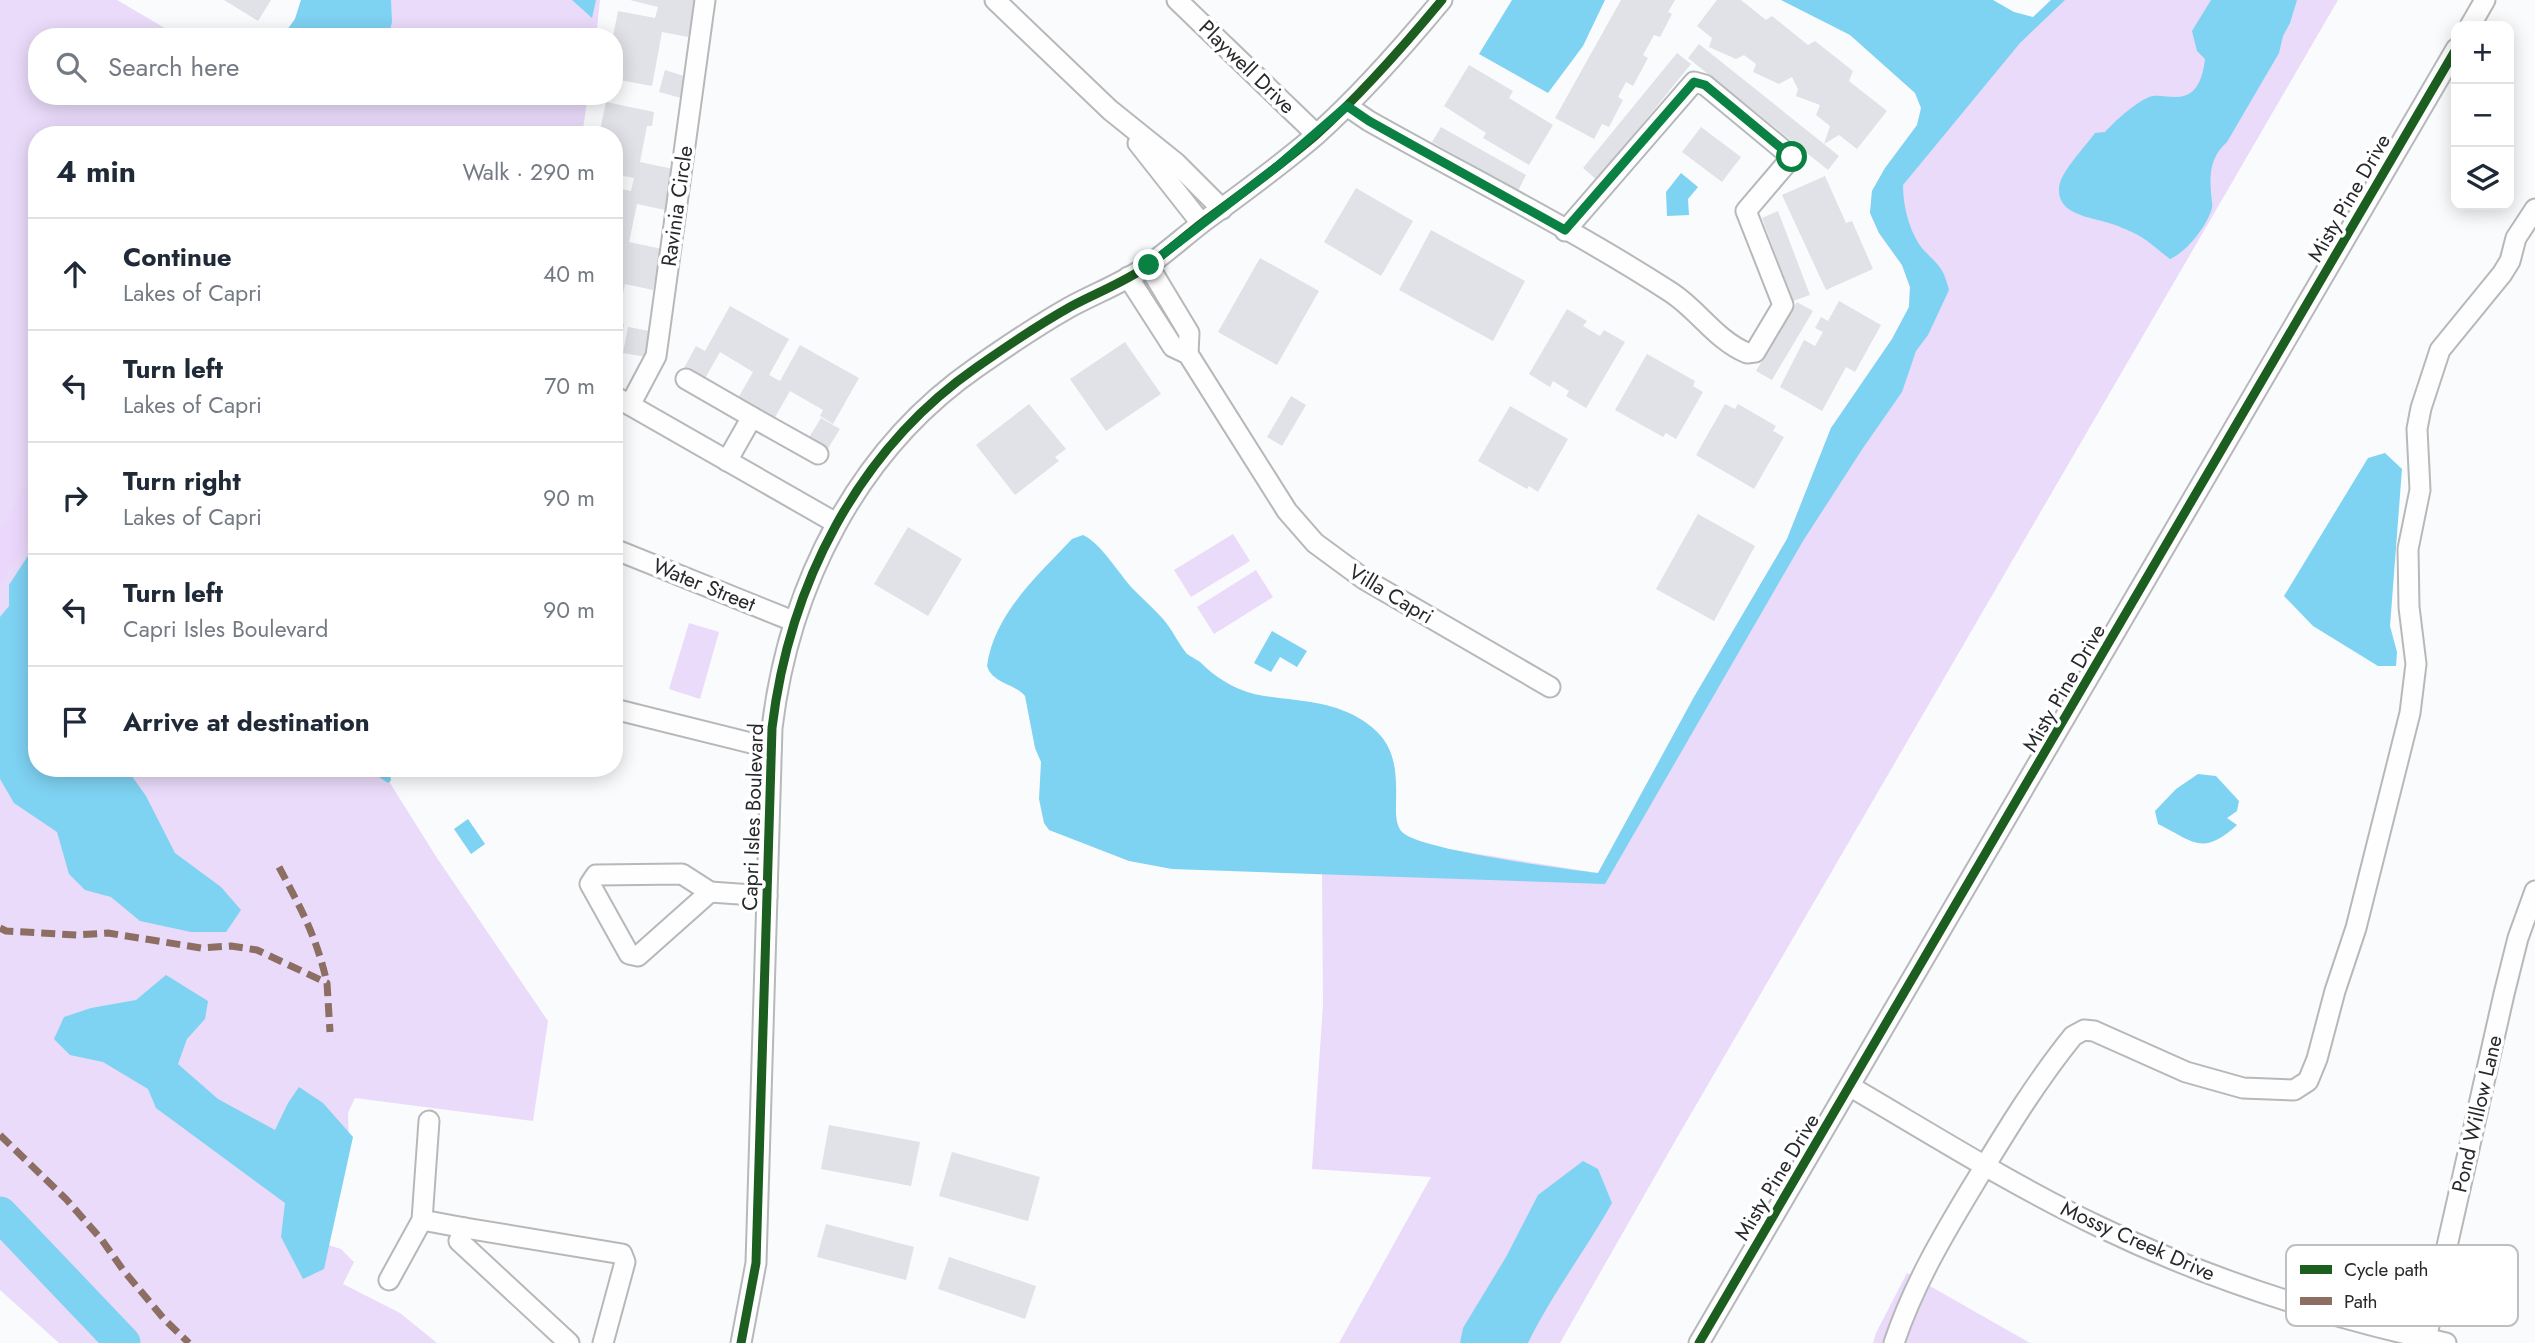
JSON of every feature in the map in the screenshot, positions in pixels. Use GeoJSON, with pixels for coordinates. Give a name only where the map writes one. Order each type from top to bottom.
{"type":"FeatureCollection","features":[{"type":"Feature","properties":{"kind":"street","name":"Ravinia Circle"},"geometry":{"type":"LineString","coordinates":[[623,399],[656,356],[705,0]]}},
{"type":"Feature","properties":{"kind":"street"},"geometry":{"type":"LineString","coordinates":[[995,0],[1110,110],[1176,163],[1222,209]]}},
{"type":"Feature","properties":{"kind":"street","name":"Playwell Drive"},"geometry":{"type":"LineString","coordinates":[[1177,0],[1316,134]]}},
{"type":"Feature","properties":{"kind":"street","name":"Capri Isles Boulevard"},"geometry":{"type":"LineString","coordinates":[[741,1343],[755,1262],[771,748],[778,687],[793,621],[816,563],[836,523],[870,471],[890,447],[922,412],[960,379],[1070,308],[1149,265],[1222,209],[1347,106],[1442,0]]}},
{"type":"Feature","properties":{"kind":"street"},"geometry":{"type":"LineString","coordinates":[[2473,21],[2485,0]]}},
{"type":"Feature","properties":{"kind":"street","name":"Misty Pine Drive"},"geometry":{"type":"LineString","coordinates":[[1699,1343],[2451,58]]}},
{"type":"Feature","properties":{"kind":"street"},"geometry":{"type":"LineString","coordinates":[[1347,106],[1673,294],[1718,335],[1742,351],[1751,353],[1758,347],[1783,305],[1746,211],[1792,157],[1705,85],[1694,82],[1565,230]]}},
{"type":"Feature","properties":{"kind":"street"},"geometry":{"type":"LineString","coordinates":[[1110,110],[1201,223]]}},
{"type":"Feature","properties":{"kind":"street"},"geometry":{"type":"LineString","coordinates":[[1894,1343],[1913,1293],[1937,1245],[2030,1092],[2073,1036],[2084,1030],[2094,1031],[2186,1072],[2243,1088],[2294,1090],[2308,1081],[2318,1059],[2335,991],[2356,928],[2410,713],[2416,664],[2409,607],[2408,549],[2420,490],[2417,429],[2421,408],[2440,350],[2502,274],[2510,261],[2516,238],[2535,209]]}},
{"type":"Feature","properties":{"kind":"street"},"geometry":{"type":"LineString","coordinates":[[1128,277],[1173,347],[1188,354],[1191,338],[1189,333],[1149,265]]}},
{"type":"Feature","properties":{"kind":"street","name":"Villa Capri"},"geometry":{"type":"LineString","coordinates":[[1188,354],[1298,526],[1338,562],[1550,687]]}},
{"type":"Feature","properties":{"kind":"street"},"geometry":{"type":"LineString","coordinates":[[686,379],[818,454]]}},
{"type":"Feature","properties":{"kind":"street","name":"Ravinia Circle"},"geometry":{"type":"LineString","coordinates":[[623,401],[836,523]]}},
{"type":"Feature","properties":{"kind":"street"},"geometry":{"type":"LineString","coordinates":[[727,461],[752,417]]}},
{"type":"Feature","properties":{"kind":"street","name":"Water Street"},"geometry":{"type":"LineString","coordinates":[[623,553],[793,621]]}},
{"type":"Feature","properties":{"kind":"street"},"geometry":{"type":"LineString","coordinates":[[623,711],[771,748]]}},
{"type":"Feature","properties":{"kind":"street","name":"Capri Isles Boulevard"},"geometry":{"type":"LineString","coordinates":[[709,891],[638,956],[629,954],[590,884],[596,875],[682,874],[709,891],[767,896]]}},
{"type":"Feature","properties":{"kind":"street","name":"Pond Willow Lane"},"geometry":{"type":"LineString","coordinates":[[2447,1245],[2504,994],[2518,938],[2535,891]]}},
{"type":"Feature","properties":{"kind":"street","name":"Mossy Creek Drive"},"geometry":{"type":"LineString","coordinates":[[1851,1087],[1984,1166],[2099,1227],[2198,1269],[2286,1301]]}},
{"type":"Feature","properties":{"kind":"street"},"geometry":{"type":"LineString","coordinates":[[389,1280],[422,1220],[429,1121]]}},
{"type":"Feature","properties":{"kind":"street"},"geometry":{"type":"LineString","coordinates":[[422,1220],[622,1254],[625,1262],[603,1343]]}},
{"type":"Feature","properties":{"kind":"street"},"geometry":{"type":"LineString","coordinates":[[465,1228],[459,1241],[569,1343]]}},
{"type":"Feature","properties":{"kind":"street","name":"Mossy Creek Drive"},"geometry":{"type":"LineString","coordinates":[[2373,1326],[2446,1343]]}},
{"type":"Feature","properties":{"kind":"street","name":"Pond Willow Lane"},"geometry":{"type":"LineString","coordinates":[[2426,1339],[2429,1326]]}},
{"type":"Feature","properties":{"kind":"shaded area"},"geometry":{"type":"Polygon","coordinates":[[[0,0],[117,0],[165,28],[28,28],[28,105],[587,105],[583,126],[28,126],[28,777],[391,777],[390,783],[437,858],[548,1021],[533,1121],[355,1098],[348,1113],[349,1141],[325,1244],[341,1249],[354,1262],[343,1284],[400,1313],[437,1343],[59,1343],[0,1290],[0,0]]]}},
{"type":"Feature","properties":{"kind":"shaded area"},"geometry":{"type":"Polygon","coordinates":[[[301,0],[600,0],[597,28],[288,28],[295,19],[301,0]]]}},
{"type":"Feature","properties":{"kind":"shaded area"},"geometry":{"type":"Polygon","coordinates":[[[2051,0],[2338,0],[1560,1343],[1339,1343],[1431,1177],[1312,1169],[1323,1004],[1322,873],[1435,847],[1598,873],[1694,697],[1787,539],[1831,428],[1892,339],[1909,307],[1910,287],[1902,265],[1879,233],[1870,213],[1872,191],[1885,168],[2051,0]]]}},
{"type":"Feature","properties":{"kind":"shaded area"},"geometry":{"type":"Polygon","coordinates":[[[28,482],[28,540],[0,585],[0,529],[28,482]]]}},
{"type":"Feature","properties":{"kind":"shaded area"},"geometry":{"type":"Polygon","coordinates":[[[1233,534],[1250,561],[1191,597],[1174,570],[1233,534]]]}},
{"type":"Feature","properties":{"kind":"shaded area"},"geometry":{"type":"Polygon","coordinates":[[[1256,570],[1273,597],[1214,634],[1197,607],[1256,570]]]}},
{"type":"Feature","properties":{"kind":"shaded area"},"geometry":{"type":"Polygon","coordinates":[[[689,623],[719,632],[700,699],[669,689],[689,623]]]}},
{"type":"Feature","properties":{"kind":"shaded area"},"geometry":{"type":"Polygon","coordinates":[[[1907,1273],[2030,1343],[1873,1343],[1907,1273]]]}},
{"type":"Feature","properties":{"kind":"water"},"geometry":{"type":"Polygon","coordinates":[[[301,0],[391,0],[390,28],[288,28],[295,19],[301,0]]]}},
{"type":"Feature","properties":{"kind":"water"},"geometry":{"type":"Polygon","coordinates":[[[572,0],[596,0],[592,18],[572,0]]]}},
{"type":"Feature","properties":{"kind":"water"},"geometry":{"type":"Polygon","coordinates":[[[1512,0],[1605,0],[1583,46],[1548,93],[1479,54],[1512,0]]]}},
{"type":"Feature","properties":{"kind":"water"},"geometry":{"type":"Polygon","coordinates":[[[1781,0],[1993,0],[2014,12],[2033,17],[2051,0],[2065,0],[2020,43],[1903,185],[1905,208],[1915,237],[1941,269],[1949,290],[1928,335],[1916,351],[1902,392],[1803,541],[1605,884],[1172,869],[1129,861],[1049,830],[1044,823],[1039,799],[1041,762],[1035,748],[1025,696],[999,680],[987,666],[998,629],[1019,596],[1072,539],[1083,535],[1110,559],[1133,589],[1163,619],[1187,654],[1218,677],[1232,686],[1254,694],[1320,704],[1345,711],[1379,734],[1391,753],[1394,764],[1396,818],[1402,832],[1414,839],[1463,852],[1598,873],[1694,697],[1787,539],[1831,428],[1892,339],[1909,307],[1910,287],[1902,265],[1879,233],[1870,213],[1872,191],[1885,168],[1917,125],[1921,108],[1915,93],[1850,35],[1781,0]]]}},
{"type":"Feature","properties":{"kind":"water"},"geometry":{"type":"Polygon","coordinates":[[[2211,0],[2297,0],[2279,53],[2215,158],[2209,215],[2189,245],[2170,259],[2134,233],[2069,209],[2063,204],[2059,188],[2068,167],[2095,133],[2105,132],[2141,101],[2156,96],[2183,96],[2194,90],[2203,73],[2205,59],[2197,51],[2192,31],[2211,0]]]}},
{"type":"Feature","properties":{"kind":"water"},"geometry":{"type":"Polygon","coordinates":[[[1681,173],[1698,187],[1688,199],[1689,215],[1667,216],[1666,192],[1681,173]]]}},
{"type":"Feature","properties":{"kind":"water"},"geometry":{"type":"Polygon","coordinates":[[[2385,453],[2402,469],[2390,626],[2397,652],[2396,666],[2378,666],[2313,626],[2284,596],[2368,458],[2385,453]]]}},
{"type":"Feature","properties":{"kind":"water"},"geometry":{"type":"Polygon","coordinates":[[[28,556],[28,777],[132,777],[146,796],[175,853],[221,887],[241,910],[226,932],[191,932],[140,921],[111,897],[85,890],[69,874],[57,832],[14,803],[0,779],[0,617],[9,606],[9,585],[28,556]]]}},
{"type":"Feature","properties":{"kind":"water"},"geometry":{"type":"Polygon","coordinates":[[[1272,631],[1307,651],[1297,667],[1280,657],[1271,672],[1254,663],[1272,631]]]}},
{"type":"Feature","properties":{"kind":"water"},"geometry":{"type":"Polygon","coordinates":[[[2198,774],[2216,776],[2239,801],[2237,811],[2227,818],[2237,825],[2215,841],[2206,843],[2189,840],[2158,824],[2155,811],[2176,789],[2198,774]]]}},
{"type":"Feature","properties":{"kind":"water"},"geometry":{"type":"Polygon","coordinates":[[[379,777],[390,777],[388,783],[379,777]]]}},
{"type":"Feature","properties":{"kind":"water"},"geometry":{"type":"Polygon","coordinates":[[[468,819],[485,844],[471,854],[454,829],[468,819]]]}},
{"type":"Feature","properties":{"kind":"water"},"geometry":{"type":"Polygon","coordinates":[[[166,975],[208,1001],[205,1019],[187,1039],[178,1064],[218,1099],[275,1130],[299,1087],[323,1103],[353,1137],[324,1269],[303,1279],[281,1237],[285,1203],[156,1108],[148,1089],[103,1062],[70,1055],[54,1039],[64,1017],[91,1008],[136,1000],[166,975]]]}},
{"type":"Feature","properties":{"kind":"water"},"geometry":{"type":"Polygon","coordinates":[[[1583,1161],[1598,1169],[1612,1203],[1547,1307],[1528,1343],[1460,1343],[1463,1328],[1506,1257],[1538,1195],[1583,1161]]]}},
{"type":"Feature","properties":{"kind":"building"},"geometry":{"type":"Polygon","coordinates":[[[224,0],[271,0],[258,21],[224,0]]]}},
{"type":"Feature","properties":{"kind":"building"},"geometry":{"type":"Polygon","coordinates":[[[630,0],[696,0],[688,37],[662,32],[652,86],[623,81],[623,28],[615,28],[618,11],[655,18],[658,7],[630,0]]]}},
{"type":"Feature","properties":{"kind":"building"},"geometry":{"type":"Polygon","coordinates":[[[1621,0],[1675,0],[1668,12],[1672,14],[1660,37],[1654,35],[1643,55],[1648,58],[1633,86],[1626,82],[1618,97],[1623,100],[1609,127],[1602,124],[1594,139],[1555,118],[1621,0]]]}},
{"type":"Feature","properties":{"kind":"building"},"geometry":{"type":"Polygon","coordinates":[[[1717,0],[1741,0],[1766,20],[1772,16],[1808,45],[1815,41],[1853,71],[1849,81],[1887,111],[1857,149],[1839,135],[1824,144],[1830,126],[1816,115],[1820,105],[1796,96],[1798,89],[1792,77],[1779,84],[1753,72],[1756,64],[1744,55],[1736,59],[1709,47],[1712,38],[1697,26],[1717,0]]]}},
{"type":"Feature","properties":{"kind":"building"},"geometry":{"type":"Polygon","coordinates":[[[1699,44],[1839,156],[1828,170],[1688,58],[1699,44]]]}},
{"type":"Feature","properties":{"kind":"building"},"geometry":{"type":"Polygon","coordinates":[[[1677,53],[1691,64],[1597,180],[1583,168],[1677,53]]]}},
{"type":"Feature","properties":{"kind":"building"},"geometry":{"type":"Polygon","coordinates":[[[1469,65],[1513,91],[1509,98],[1553,125],[1529,165],[1483,138],[1486,133],[1444,106],[1469,65]]]}},
{"type":"Feature","properties":{"kind":"building"},"geometry":{"type":"Polygon","coordinates":[[[665,70],[687,77],[681,98],[659,92],[665,70]]]}},
{"type":"Feature","properties":{"kind":"building"},"geometry":{"type":"Polygon","coordinates":[[[605,105],[620,105],[654,112],[652,126],[647,126],[640,162],[673,169],[665,210],[637,204],[629,242],[662,249],[653,290],[625,284],[623,294],[623,190],[631,191],[634,178],[623,176],[623,126],[601,126],[605,105]]]}},
{"type":"Feature","properties":{"kind":"building"},"geometry":{"type":"Polygon","coordinates":[[[1441,127],[1526,175],[1518,191],[1432,142],[1441,127]]]}},
{"type":"Feature","properties":{"kind":"building"},"geometry":{"type":"Polygon","coordinates":[[[1701,127],[1741,157],[1722,182],[1682,152],[1701,127]]]}},
{"type":"Feature","properties":{"kind":"building"},"geometry":{"type":"Polygon","coordinates":[[[1825,176],[1846,223],[1852,221],[1873,269],[1826,290],[1782,195],[1825,176]]]}},
{"type":"Feature","properties":{"kind":"building"},"geometry":{"type":"Polygon","coordinates":[[[1356,188],[1413,221],[1381,276],[1324,242],[1356,188]]]}},
{"type":"Feature","properties":{"kind":"building"},"geometry":{"type":"Polygon","coordinates":[[[1778,211],[1810,295],[1793,301],[1762,218],[1778,211]]]}},
{"type":"Feature","properties":{"kind":"building"},"geometry":{"type":"Polygon","coordinates":[[[1431,230],[1525,281],[1493,341],[1399,290],[1431,230]]]}},
{"type":"Feature","properties":{"kind":"building"},"geometry":{"type":"Polygon","coordinates":[[[1260,258],[1319,291],[1277,365],[1218,332],[1260,258]]]}},
{"type":"Feature","properties":{"kind":"building"},"geometry":{"type":"Polygon","coordinates":[[[1839,301],[1881,325],[1855,372],[1846,367],[1822,411],[1780,387],[1804,340],[1815,346],[1823,332],[1815,328],[1821,317],[1828,321],[1839,301]]]}},
{"type":"Feature","properties":{"kind":"building"},"geometry":{"type":"Polygon","coordinates":[[[1797,302],[1813,311],[1772,380],[1756,371],[1797,302]]]}},
{"type":"Feature","properties":{"kind":"building"},"geometry":{"type":"Polygon","coordinates":[[[730,306],[789,339],[769,375],[780,381],[800,345],[859,378],[833,424],[820,416],[823,410],[790,391],[774,419],[738,398],[753,372],[720,352],[704,380],[684,368],[696,346],[705,351],[730,306]]]}},
{"type":"Feature","properties":{"kind":"building"},"geometry":{"type":"Polygon","coordinates":[[[1567,309],[1587,321],[1583,326],[1600,336],[1604,330],[1625,342],[1586,408],[1566,396],[1569,391],[1553,381],[1550,387],[1529,374],[1567,309]]]}},
{"type":"Feature","properties":{"kind":"building"},"geometry":{"type":"Polygon","coordinates":[[[628,327],[650,331],[646,357],[623,353],[628,327]]]}},
{"type":"Feature","properties":{"kind":"building"},"geometry":{"type":"Polygon","coordinates":[[[1125,342],[1161,394],[1106,431],[1070,379],[1125,342]]]}},
{"type":"Feature","properties":{"kind":"building"},"geometry":{"type":"Polygon","coordinates":[[[1647,354],[1695,381],[1693,386],[1703,392],[1676,439],[1666,433],[1663,437],[1615,410],[1647,354]]]}},
{"type":"Feature","properties":{"kind":"building"},"geometry":{"type":"Polygon","coordinates":[[[1291,396],[1306,405],[1282,446],[1267,437],[1291,396]]]}},
{"type":"Feature","properties":{"kind":"building"},"geometry":{"type":"Polygon","coordinates":[[[1029,404],[1066,449],[1055,457],[1059,461],[1015,495],[976,445],[1029,404]]]}},
{"type":"Feature","properties":{"kind":"building"},"geometry":{"type":"Polygon","coordinates":[[[1725,404],[1735,409],[1738,404],[1776,426],[1773,431],[1784,437],[1754,489],[1696,455],[1725,404]]]}},
{"type":"Feature","properties":{"kind":"building"},"geometry":{"type":"Polygon","coordinates":[[[1510,406],[1568,439],[1538,492],[1529,486],[1527,489],[1478,461],[1510,406]]]}},
{"type":"Feature","properties":{"kind":"building"},"geometry":{"type":"Polygon","coordinates":[[[821,418],[840,429],[827,450],[808,439],[821,418]]]}},
{"type":"Feature","properties":{"kind":"building"},"geometry":{"type":"Polygon","coordinates":[[[1698,514],[1755,546],[1714,621],[1656,589],[1698,514]]]}},
{"type":"Feature","properties":{"kind":"building"},"geometry":{"type":"Polygon","coordinates":[[[908,527],[962,559],[928,616],[874,584],[908,527]]]}},
{"type":"Feature","properties":{"kind":"building"},"geometry":{"type":"Polygon","coordinates":[[[829,1125],[920,1142],[911,1186],[821,1169],[829,1125]]]}},
{"type":"Feature","properties":{"kind":"building"},"geometry":{"type":"Polygon","coordinates":[[[952,1152],[1040,1177],[1028,1221],[939,1196],[952,1152]]]}},
{"type":"Feature","properties":{"kind":"building"},"geometry":{"type":"Polygon","coordinates":[[[826,1224],[914,1247],[906,1280],[817,1257],[826,1224]]]}},
{"type":"Feature","properties":{"kind":"building"},"geometry":{"type":"Polygon","coordinates":[[[949,1257],[1036,1286],[1025,1319],[938,1289],[949,1257]]]}},
{"type":"Feature","properties":{"kind":"waterway"},"geometry":{"type":"LineString","coordinates":[[0,1214],[123,1343]]}},
{"type":"Feature","properties":{"kind":"marked path"},"geometry":{"type":"LineString","coordinates":[[279,867],[313,936],[327,983]]}},
{"type":"Feature","properties":{"kind":"marked path"},"geometry":{"type":"LineString","coordinates":[[0,928],[6,931],[77,935],[108,933],[201,948],[231,946],[257,950],[327,983],[330,1032]]}},
{"type":"Feature","properties":{"kind":"marked path"},"geometry":{"type":"LineString","coordinates":[[0,1135],[66,1199],[165,1320],[189,1343]]}},
{"type":"Feature","properties":{"kind":"cycle path"},"geometry":{"type":"LineString","coordinates":[[741,1343],[756,1263],[772,728],[794,623],[813,573],[836,525],[864,480],[897,438],[934,401],[977,367],[1034,328],[1149,265],[1288,158],[1366,87],[1442,0]]}},
{"type":"Feature","properties":{"kind":"cycle path"},"geometry":{"type":"LineString","coordinates":[[1699,1343],[2451,58]]}},
{"type":"Feature","properties":{"kind":"route"},"geometry":{"type":"LineString","coordinates":[[1149,265],[1279,165],[1347,106],[1369,121],[1565,230],[1694,82],[1705,85],[1792,157]]}}]}
